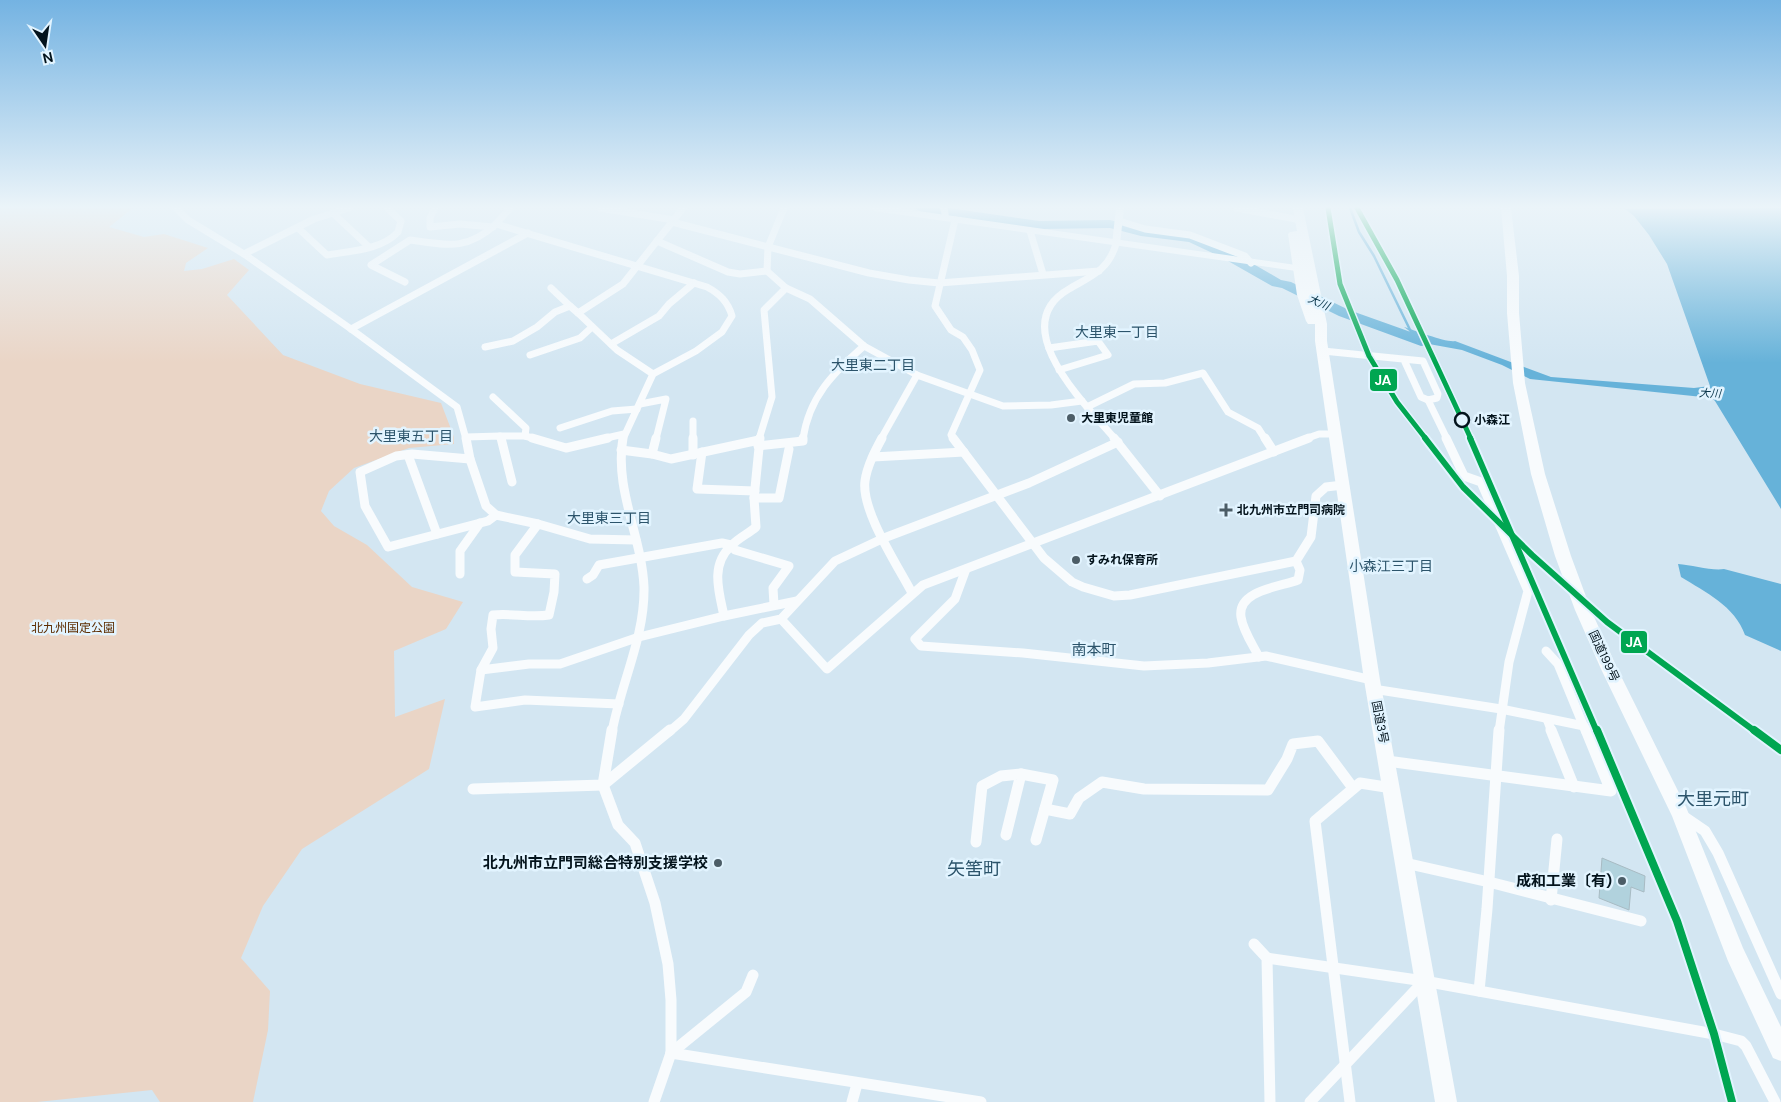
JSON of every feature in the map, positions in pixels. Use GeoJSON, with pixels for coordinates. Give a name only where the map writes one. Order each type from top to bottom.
{"type":"FeatureCollection","features":[{"type":"Feature","properties":{"kind":"highway","name":"国道3号"},"geometry":{"type":"LineString","coordinates":[[1303,259],[1305,270],[1314,287],[1321,324],[1322,346],[1373,685],[1446,1102]]}},
{"type":"Feature","properties":{"kind":"highway","name":"国道199号"},"geometry":{"type":"LineString","coordinates":[[1512,259],[1514,276],[1513,312],[1519,383],[1538,474],[1563,556],[1583,610],[1609,669],[1680,813],[1735,954],[1781,1050]]}},
{"type":"Feature","properties":{"kind":"highway","name":"国道3号"},"geometry":{"type":"LineString","coordinates":[[1305,270],[1301,282],[1303,295],[1322,346]]}},
{"type":"Feature","properties":{"kind":"main road"},"geometry":{"type":"LineString","coordinates":[[1226,259],[1305,270]]}},
{"type":"Feature","properties":{"kind":"street"},"geometry":{"type":"LineString","coordinates":[[252,259],[352,329],[457,407],[470,459],[486,506],[496,515],[538,524],[590,539],[636,540]]}},
{"type":"Feature","properties":{"kind":"street"},"geometry":{"type":"LineString","coordinates":[[378,259],[371,264],[405,282]]}},
{"type":"Feature","properties":{"kind":"street"},"geometry":{"type":"LineString","coordinates":[[352,329],[480,259]]}},
{"type":"Feature","properties":{"kind":"street"},"geometry":{"type":"LineString","coordinates":[[614,259],[707,287],[721,295],[730,306],[732,316],[722,332],[696,350],[653,374],[624,434],[621,450],[623,488],[636,540],[644,586],[644,618],[614,721],[603,785],[618,825],[635,843],[655,903],[668,964],[671,1000],[671,1053],[654,1102]]}},
{"type":"Feature","properties":{"kind":"street"},"geometry":{"type":"LineString","coordinates":[[578,313],[623,284],[641,259]]}},
{"type":"Feature","properties":{"kind":"street"},"geometry":{"type":"LineString","coordinates":[[699,259],[728,272],[740,274],[767,271],[786,288],[810,299],[864,346],[917,375],[1003,406],[1085,404],[1134,384],[1165,383],[1203,374],[1228,412],[1258,428],[1274,452]]}},
{"type":"Feature","properties":{"kind":"street"},"geometry":{"type":"LineString","coordinates":[[767,259],[767,271]]}},
{"type":"Feature","properties":{"kind":"street"},"geometry":{"type":"LineString","coordinates":[[816,259],[869,273],[939,283],[1099,271]]}},
{"type":"Feature","properties":{"kind":"street"},"geometry":{"type":"LineString","coordinates":[[942,259],[935,306],[951,330],[963,337],[972,350],[980,370],[951,435],[1044,558],[1072,582],[1114,596],[1148,593],[1236,572],[1296,561],[1311,537],[1316,496],[1326,487],[1343,485]]}},
{"type":"Feature","properties":{"kind":"street"},"geometry":{"type":"LineString","coordinates":[[1039,259],[1043,274]]}},
{"type":"Feature","properties":{"kind":"street"},"geometry":{"type":"LineString","coordinates":[[1110,259],[1099,271],[1058,296],[1050,304],[1042,323],[1049,348],[1059,370],[1160,496]]}},
{"type":"Feature","properties":{"kind":"street"},"geometry":{"type":"LineString","coordinates":[[1247,259],[1250,263]]}},
{"type":"Feature","properties":{"kind":"street"},"geometry":{"type":"LineString","coordinates":[[611,344],[659,316],[694,283]]}},
{"type":"Feature","properties":{"kind":"street"},"geometry":{"type":"LineString","coordinates":[[551,288],[611,344],[653,374]]}},
{"type":"Feature","properties":{"kind":"street"},"geometry":{"type":"LineString","coordinates":[[724,616],[716,581],[722,555],[731,545],[756,526],[755,495],[759,443],[772,397],[764,310],[786,288]]}},
{"type":"Feature","properties":{"kind":"street"},"geometry":{"type":"LineString","coordinates":[[485,347],[513,341],[538,327],[555,312],[570,306]]}},
{"type":"Feature","properties":{"kind":"street"},"geometry":{"type":"LineString","coordinates":[[530,355],[580,338],[592,327]]}},
{"type":"Feature","properties":{"kind":"street"},"geometry":{"type":"LineString","coordinates":[[1049,348],[1098,341],[1108,355],[1059,370]]}},
{"type":"Feature","properties":{"kind":"street"},"geometry":{"type":"LineString","coordinates":[[621,450],[652,454],[671,459],[759,443],[803,441],[807,417],[816,399],[840,367],[864,346]]}},
{"type":"Feature","properties":{"kind":"street"},"geometry":{"type":"LineString","coordinates":[[1322,346],[1404,360],[1423,361],[1438,396],[1435,399],[1428,400]]}},
{"type":"Feature","properties":{"kind":"street"},"geometry":{"type":"LineString","coordinates":[[1404,360],[1420,395],[1428,400],[1464,476],[1481,482],[1528,591],[1515,630],[1501,710],[1494,774],[1489,882],[1479,991]]}},
{"type":"Feature","properties":{"kind":"street"},"geometry":{"type":"LineString","coordinates":[[912,593],[870,514],[865,482],[873,457],[917,375]]}},
{"type":"Feature","properties":{"kind":"street"},"geometry":{"type":"LineString","coordinates":[[493,397],[526,428],[525,436]]}},
{"type":"Feature","properties":{"kind":"street"},"geometry":{"type":"LineString","coordinates":[[560,428],[612,411],[666,400],[652,454]]}},
{"type":"Feature","properties":{"kind":"street"},"geometry":{"type":"LineString","coordinates":[[693,421],[693,454]]}},
{"type":"Feature","properties":{"kind":"street"},"geometry":{"type":"LineString","coordinates":[[466,437],[525,436],[566,448],[624,434]]}},
{"type":"Feature","properties":{"kind":"street"},"geometry":{"type":"LineString","coordinates":[[781,618],[827,669],[912,593],[923,586],[1319,434],[1335,434]]}},
{"type":"Feature","properties":{"kind":"street"},"geometry":{"type":"LineString","coordinates":[[500,436],[512,482]]}},
{"type":"Feature","properties":{"kind":"street"},"geometry":{"type":"LineString","coordinates":[[472,790],[603,785],[684,719],[749,635],[762,623],[781,618],[835,561],[884,538],[1029,483],[1118,442]]}},
{"type":"Feature","properties":{"kind":"street"},"geometry":{"type":"LineString","coordinates":[[702,452],[697,489],[779,498],[789,449]]}},
{"type":"Feature","properties":{"kind":"street"},"geometry":{"type":"LineString","coordinates":[[873,457],[964,452]]}},
{"type":"Feature","properties":{"kind":"street"},"geometry":{"type":"LineString","coordinates":[[408,455],[437,534]]}},
{"type":"Feature","properties":{"kind":"street"},"geometry":{"type":"LineString","coordinates":[[470,459],[396,456],[360,472],[365,506],[388,547],[488,521],[496,515]]}},
{"type":"Feature","properties":{"kind":"street"},"geometry":{"type":"LineString","coordinates":[[460,574],[460,551],[480,523]]}},
{"type":"Feature","properties":{"kind":"street"},"geometry":{"type":"LineString","coordinates":[[538,524],[516,555],[515,572],[555,574],[554,592],[549,615],[534,617],[512,613],[494,615],[491,629],[493,648],[481,670],[475,707],[525,700],[619,704]]}},
{"type":"Feature","properties":{"kind":"street"},"geometry":{"type":"LineString","coordinates":[[587,579],[599,565],[722,543],[731,545],[735,550],[789,566],[773,588],[774,605]]}},
{"type":"Feature","properties":{"kind":"street"},"geometry":{"type":"LineString","coordinates":[[1259,657],[1240,616],[1240,606],[1244,599],[1252,594],[1298,580],[1300,568],[1296,561]]}},
{"type":"Feature","properties":{"kind":"street"},"geometry":{"type":"LineString","coordinates":[[966,569],[955,599],[915,639],[921,646],[1023,653],[1144,666],[1275,657],[1373,685],[1584,726]]}},
{"type":"Feature","properties":{"kind":"street"},"geometry":{"type":"LineString","coordinates":[[481,670],[530,664],[560,664],[639,637],[724,616],[797,601]]}},
{"type":"Feature","properties":{"kind":"street"},"geometry":{"type":"LineString","coordinates":[[1387,761],[1611,791],[1558,664],[1546,651]]}},
{"type":"Feature","properties":{"kind":"street"},"geometry":{"type":"LineString","coordinates":[[1548,719],[1574,786]]}},
{"type":"Feature","properties":{"kind":"street"},"geometry":{"type":"LineString","coordinates":[[1045,809],[1070,814],[1079,798],[1102,782],[1144,789],[1268,790],[1287,759],[1292,744],[1318,741],[1353,788]]}},
{"type":"Feature","properties":{"kind":"street"},"geometry":{"type":"LineString","coordinates":[[1006,835],[1021,774]]}},
{"type":"Feature","properties":{"kind":"street"},"geometry":{"type":"LineString","coordinates":[[976,842],[982,786],[1002,776],[1021,774],[1053,780],[1036,840]]}},
{"type":"Feature","properties":{"kind":"street"},"geometry":{"type":"LineString","coordinates":[[1350,1102],[1314,821],[1360,784],[1392,788]]}},
{"type":"Feature","properties":{"kind":"street"},"geometry":{"type":"LineString","coordinates":[[1680,813],[1705,831],[1718,853],[1781,994]]}},
{"type":"Feature","properties":{"kind":"street"},"geometry":{"type":"LineString","coordinates":[[1551,900],[1557,839]]}},
{"type":"Feature","properties":{"kind":"street"},"geometry":{"type":"LineString","coordinates":[[1405,863],[1489,882],[1551,900],[1641,921]]}},
{"type":"Feature","properties":{"kind":"street"},"geometry":{"type":"LineString","coordinates":[[1254,944],[1267,958],[1424,981],[1714,1034],[1741,1041],[1746,1046],[1775,1102]]}},
{"type":"Feature","properties":{"kind":"street"},"geometry":{"type":"LineString","coordinates":[[1267,958],[1270,1102]]}},
{"type":"Feature","properties":{"kind":"street"},"geometry":{"type":"LineString","coordinates":[[671,1053],[746,992],[753,975]]}},
{"type":"Feature","properties":{"kind":"street"},"geometry":{"type":"LineString","coordinates":[[1310,1102],[1424,981]]}},
{"type":"Feature","properties":{"kind":"street"},"geometry":{"type":"LineString","coordinates":[[671,1053],[857,1084],[926,1098],[981,1102]]}},
{"type":"Feature","properties":{"kind":"street"},"geometry":{"type":"LineString","coordinates":[[852,1102],[857,1084]]}},
{"type":"Feature","properties":{"kind":"green space","name":"北九州国定公園"},"geometry":{"type":"Polygon","coordinates":[[[0,259],[191,259],[186,263],[184,271],[202,269],[235,259],[249,270],[227,295],[283,355],[360,384],[441,403],[454,437],[454,444],[409,448],[354,468],[329,491],[321,511],[334,526],[367,545],[412,587],[463,602],[446,629],[394,651],[395,717],[445,699],[429,769],[302,849],[263,906],[241,958],[270,991],[268,1030],[253,1102],[160,1102],[152,1090],[37,1102],[0,1102],[0,259]]]}},
{"type":"Feature","properties":{"kind":"water"},"geometry":{"type":"Polygon","coordinates":[[[1664,259],[1781,259],[1781,509],[1712,398],[1530,379],[1502,365],[1462,350],[1418,342],[1383,331],[1416,336],[1404,327],[1438,338],[1455,341],[1551,377],[1694,388],[1710,386],[1664,259]]]}},
{"type":"Feature","properties":{"kind":"water"},"geometry":{"type":"Polygon","coordinates":[[[1678,564],[1724,569],[1781,584],[1781,651],[1745,635],[1727,608],[1709,594],[1681,577],[1678,564]]]}},
{"type":"Feature","properties":{"kind":"building","name":"成和工業〔有)"},"geometry":{"type":"Polygon","coordinates":[[[1602,858],[1645,876],[1644,892],[1631,887],[1629,910],[1599,898],[1602,858]]]}},
{"type":"Feature","properties":{"kind":"waterway","name":"大川"},"geometry":{"type":"LineString","coordinates":[[1236,259],[1277,283],[1286,285],[1344,313],[1421,341],[1427,341]]}},
{"type":"Feature","properties":{"kind":"waterway"},"geometry":{"type":"LineString","coordinates":[[1376,259],[1414,338]]}},
{"type":"Feature","properties":{"kind":"transit line","name":"JA"},"geometry":{"type":"LineString","coordinates":[[1336,259],[1340,284],[1369,356],[1397,402],[1463,487],[1532,555],[1607,622],[1781,750]]}},
{"type":"Feature","properties":{"kind":"transit line","name":"JA"},"geometry":{"type":"LineString","coordinates":[[1386,259],[1452,396],[1644,839],[1677,921],[1714,1034],[1732,1102]]}},
{"type":"Feature","properties":{"kind":"place","name":"大里東児童館"},"geometry":{"type":"Point","coordinates":[1071,418]}},
{"type":"Feature","properties":{"kind":"place","name":"小森江"},"geometry":{"type":"Point","coordinates":[1462,420]}},
{"type":"Feature","properties":{"kind":"place","name":"北九州市立門司病院"},"geometry":{"type":"Point","coordinates":[1226,510]}},
{"type":"Feature","properties":{"kind":"place","name":"すみれ保育所"},"geometry":{"type":"Point","coordinates":[1076,560]}},
{"type":"Feature","properties":{"kind":"place","name":"北九州市立門司総合特別支援学校"},"geometry":{"type":"Point","coordinates":[718,863]}},
{"type":"Feature","properties":{"kind":"place","name":"成和工業〔有)"},"geometry":{"type":"Point","coordinates":[1622,881]}},
{"type":"Feature","properties":{"kind":"district","name":"大里東一丁目"},"geometry":{"type":"Point","coordinates":[1117,332]}},
{"type":"Feature","properties":{"kind":"district","name":"大里東二丁目"},"geometry":{"type":"Point","coordinates":[873,365]}},
{"type":"Feature","properties":{"kind":"district","name":"大里東五丁目"},"geometry":{"type":"Point","coordinates":[411,436]}},
{"type":"Feature","properties":{"kind":"district","name":"大里東三丁目"},"geometry":{"type":"Point","coordinates":[609,518]}},
{"type":"Feature","properties":{"kind":"district","name":"小森江三丁目"},"geometry":{"type":"Point","coordinates":[1391,566]}},
{"type":"Feature","properties":{"kind":"district","name":"南本町"},"geometry":{"type":"Point","coordinates":[1094,650]}},
{"type":"Feature","properties":{"kind":"district","name":"大里元町"},"geometry":{"type":"Point","coordinates":[1713,799]}},
{"type":"Feature","properties":{"kind":"district","name":"矢筈町"},"geometry":{"type":"Point","coordinates":[974,869]}}]}
